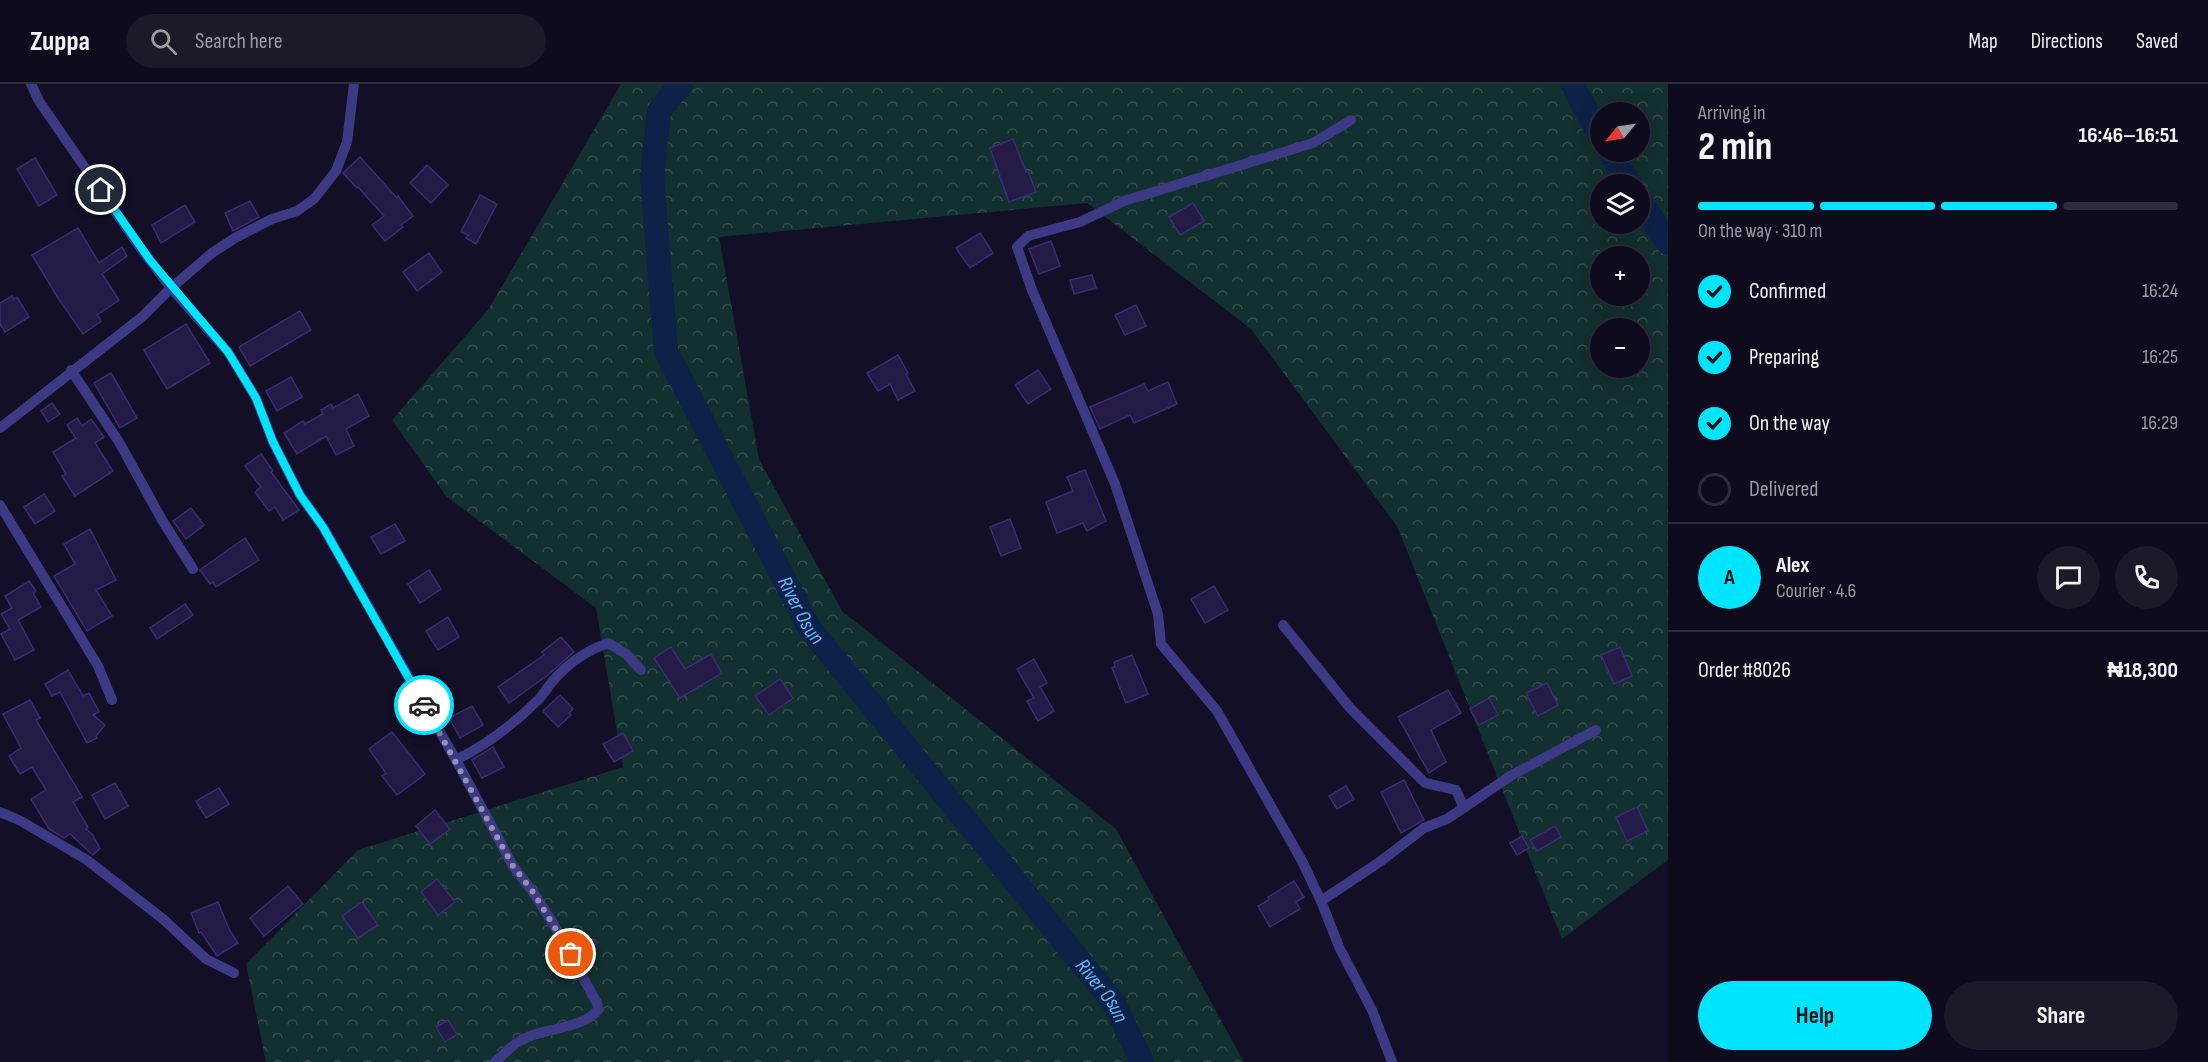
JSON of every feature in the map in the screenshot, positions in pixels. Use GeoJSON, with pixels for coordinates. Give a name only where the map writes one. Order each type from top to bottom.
{"type":"FeatureCollection","features":[{"type":"Feature","properties":{"kind":"street"},"geometry":{"type":"LineString","coordinates":[[31,84],[39,101],[139,246],[171,288],[228,352],[256,398],[273,442],[300,495],[323,527],[456,760],[513,866],[551,920],[597,1003],[598,1010],[594,1015],[521,1040],[495,1062]]}},
{"type":"Feature","properties":{"kind":"street"},"geometry":{"type":"LineString","coordinates":[[0,428],[71,370],[142,317],[206,258],[235,238],[272,219],[297,211],[314,199],[336,171],[347,142],[354,84]]}},
{"type":"Feature","properties":{"kind":"street"},"geometry":{"type":"LineString","coordinates":[[1351,120],[1313,142],[1124,201],[1080,222],[1028,236],[1017,247],[1032,290],[1115,484],[1158,614],[1161,644],[1217,711],[1302,861],[1340,949],[1372,1010],[1392,1062]]}},
{"type":"Feature","properties":{"kind":"street"},"geometry":{"type":"LineString","coordinates":[[71,370],[119,442],[162,520],[193,569]]}},
{"type":"Feature","properties":{"kind":"street"},"geometry":{"type":"LineString","coordinates":[[0,505],[98,666],[112,700]]}},
{"type":"Feature","properties":{"kind":"street"},"geometry":{"type":"LineString","coordinates":[[1283,624],[1350,708],[1425,783],[1456,790],[1464,808]]}},
{"type":"Feature","properties":{"kind":"street"},"geometry":{"type":"LineString","coordinates":[[456,760],[480,748],[513,723],[539,699],[568,665],[587,651],[608,643],[626,654],[641,670]]}},
{"type":"Feature","properties":{"kind":"street"},"geometry":{"type":"LineString","coordinates":[[1321,901],[1381,861],[1424,828],[1447,819],[1512,775],[1596,730]]}},
{"type":"Feature","properties":{"kind":"street"},"geometry":{"type":"LineString","coordinates":[[0,812],[21,820],[87,860],[163,919],[206,959],[234,973]]}},
{"type":"Feature","properties":{"kind":"green space"},"geometry":{"type":"Polygon","coordinates":[[[621,84],[1668,84],[1668,860],[1562,939],[1397,526],[1251,329],[1087,203],[719,237],[759,459],[842,611],[1116,829],[1244,1062],[266,1062],[246,964],[358,850],[623,767],[596,608],[446,496],[392,420],[488,310],[621,84]]]}},
{"type":"Feature","properties":{"kind":"building"},"geometry":{"type":"Polygon","coordinates":[[[1013,139],[1036,192],[1009,202],[990,148],[1013,139]]]}},
{"type":"Feature","properties":{"kind":"building"},"geometry":{"type":"Polygon","coordinates":[[[360,157],[397,198],[398,196],[413,216],[385,241],[372,225],[384,216],[343,173],[360,157]]]}},
{"type":"Feature","properties":{"kind":"building"},"geometry":{"type":"Polygon","coordinates":[[[35,158],[57,195],[39,206],[17,169],[35,158]]]}},
{"type":"Feature","properties":{"kind":"building"},"geometry":{"type":"Polygon","coordinates":[[[427,165],[448,185],[431,203],[410,183],[427,165]]]}},
{"type":"Feature","properties":{"kind":"building"},"geometry":{"type":"Polygon","coordinates":[[[480,195],[497,204],[476,244],[466,238],[468,235],[461,232],[480,195]]]}},
{"type":"Feature","properties":{"kind":"building"},"geometry":{"type":"Polygon","coordinates":[[[250,201],[259,217],[233,231],[225,213],[250,201]]]}},
{"type":"Feature","properties":{"kind":"building"},"geometry":{"type":"Polygon","coordinates":[[[1193,203],[1204,221],[1180,235],[1169,217],[1193,203]]]}},
{"type":"Feature","properties":{"kind":"building"},"geometry":{"type":"Polygon","coordinates":[[[185,205],[195,222],[161,243],[152,225],[185,205]]]}},
{"type":"Feature","properties":{"kind":"building"},"geometry":{"type":"Polygon","coordinates":[[[78,228],[99,263],[122,247],[127,256],[102,274],[119,300],[97,315],[101,321],[83,334],[32,255],[78,228]]]}},
{"type":"Feature","properties":{"kind":"building"},"geometry":{"type":"Polygon","coordinates":[[[980,233],[993,253],[970,268],[956,248],[980,233]]]}},
{"type":"Feature","properties":{"kind":"building"},"geometry":{"type":"Polygon","coordinates":[[[1051,241],[1060,266],[1039,274],[1029,249],[1051,241]]]}},
{"type":"Feature","properties":{"kind":"building"},"geometry":{"type":"Polygon","coordinates":[[[429,253],[442,272],[417,291],[403,272],[429,253]]]}},
{"type":"Feature","properties":{"kind":"building"},"geometry":{"type":"Polygon","coordinates":[[[1092,275],[1096,288],[1074,294],[1070,280],[1092,275]]]}},
{"type":"Feature","properties":{"kind":"building"},"geometry":{"type":"Polygon","coordinates":[[[12,296],[14,299],[17,297],[29,317],[5,332],[0,324],[0,303],[12,296]]]}},
{"type":"Feature","properties":{"kind":"building"},"geometry":{"type":"Polygon","coordinates":[[[1136,305],[1146,326],[1125,335],[1115,315],[1136,305]]]}},
{"type":"Feature","properties":{"kind":"building"},"geometry":{"type":"Polygon","coordinates":[[[300,311],[311,330],[250,366],[239,347],[300,311]]]}},
{"type":"Feature","properties":{"kind":"building"},"geometry":{"type":"Polygon","coordinates":[[[186,324],[210,363],[167,389],[144,350],[186,324]]]}},
{"type":"Feature","properties":{"kind":"building"},"geometry":{"type":"Polygon","coordinates":[[[898,355],[915,391],[898,400],[890,384],[878,391],[867,373],[898,355]]]}},
{"type":"Feature","properties":{"kind":"building"},"geometry":{"type":"Polygon","coordinates":[[[1038,370],[1051,389],[1028,404],[1015,385],[1038,370]]]}},
{"type":"Feature","properties":{"kind":"building"},"geometry":{"type":"Polygon","coordinates":[[[111,373],[137,418],[120,428],[94,383],[111,373]]]}},
{"type":"Feature","properties":{"kind":"building"},"geometry":{"type":"Polygon","coordinates":[[[291,377],[302,397],[277,411],[266,391],[291,377]]]}},
{"type":"Feature","properties":{"kind":"building"},"geometry":{"type":"Polygon","coordinates":[[[1168,382],[1177,404],[1134,423],[1130,415],[1100,429],[1090,407],[1144,384],[1148,391],[1168,382]]]}},
{"type":"Feature","properties":{"kind":"building"},"geometry":{"type":"Polygon","coordinates":[[[358,394],[369,416],[346,429],[354,446],[336,455],[326,436],[297,454],[284,433],[303,421],[305,424],[323,414],[321,410],[331,404],[333,408],[358,394]]]}},
{"type":"Feature","properties":{"kind":"building"},"geometry":{"type":"Polygon","coordinates":[[[52,403],[60,414],[48,422],[41,411],[52,403]]]}},
{"type":"Feature","properties":{"kind":"building"},"geometry":{"type":"Polygon","coordinates":[[[77,418],[82,426],[91,419],[104,437],[95,443],[113,471],[75,496],[62,476],[66,474],[53,452],[76,438],[67,425],[77,418]]]}},
{"type":"Feature","properties":{"kind":"building"},"geometry":{"type":"Polygon","coordinates":[[[261,454],[273,471],[271,472],[299,510],[283,520],[275,507],[269,511],[255,492],[261,487],[245,466],[261,454]]]}},
{"type":"Feature","properties":{"kind":"building"},"geometry":{"type":"Polygon","coordinates":[[[1085,470],[1106,521],[1087,531],[1083,523],[1057,533],[1046,502],[1073,491],[1067,477],[1085,470]]]}},
{"type":"Feature","properties":{"kind":"building"},"geometry":{"type":"Polygon","coordinates":[[[44,494],[55,511],[35,524],[24,507],[44,494]]]}},
{"type":"Feature","properties":{"kind":"building"},"geometry":{"type":"Polygon","coordinates":[[[191,508],[204,525],[186,539],[173,521],[191,508]]]}},
{"type":"Feature","properties":{"kind":"building"},"geometry":{"type":"Polygon","coordinates":[[[1010,519],[1021,548],[1001,556],[990,527],[1010,519]]]}},
{"type":"Feature","properties":{"kind":"building"},"geometry":{"type":"Polygon","coordinates":[[[395,524],[405,541],[381,554],[371,537],[395,524]]]}},
{"type":"Feature","properties":{"kind":"building"},"geometry":{"type":"Polygon","coordinates":[[[90,529],[116,580],[96,590],[112,616],[87,631],[54,576],[75,564],[64,544],[90,529]]]}},
{"type":"Feature","properties":{"kind":"building"},"geometry":{"type":"Polygon","coordinates":[[[245,538],[259,560],[216,587],[213,582],[210,584],[200,570],[245,538]]]}},
{"type":"Feature","properties":{"kind":"building"},"geometry":{"type":"Polygon","coordinates":[[[429,570],[441,589],[420,603],[408,584],[429,570]]]}},
{"type":"Feature","properties":{"kind":"building"},"geometry":{"type":"Polygon","coordinates":[[[29,581],[36,591],[33,593],[41,607],[18,620],[34,650],[15,660],[1,634],[10,629],[1,614],[12,608],[5,596],[29,581]]]}},
{"type":"Feature","properties":{"kind":"building"},"geometry":{"type":"Polygon","coordinates":[[[1214,586],[1228,610],[1205,623],[1191,599],[1214,586]]]}},
{"type":"Feature","properties":{"kind":"building"},"geometry":{"type":"Polygon","coordinates":[[[185,604],[193,615],[157,639],[150,628],[185,604]]]}},
{"type":"Feature","properties":{"kind":"building"},"geometry":{"type":"Polygon","coordinates":[[[448,617],[459,637],[438,650],[426,631],[448,617]]]}},
{"type":"Feature","properties":{"kind":"building"},"geometry":{"type":"Polygon","coordinates":[[[561,637],[574,652],[548,675],[509,703],[498,687],[544,655],[542,652],[561,637]]]}},
{"type":"Feature","properties":{"kind":"building"},"geometry":{"type":"Polygon","coordinates":[[[671,647],[685,669],[711,654],[722,673],[680,698],[654,658],[671,647]]]}},
{"type":"Feature","properties":{"kind":"building"},"geometry":{"type":"Polygon","coordinates":[[[1620,647],[1632,676],[1614,684],[1601,655],[1620,647]]]}},
{"type":"Feature","properties":{"kind":"building"},"geometry":{"type":"Polygon","coordinates":[[[1132,655],[1148,694],[1126,703],[1112,668],[1115,666],[1114,662],[1132,655]]]}},
{"type":"Feature","properties":{"kind":"building"},"geometry":{"type":"Polygon","coordinates":[[[1034,659],[1047,683],[1040,687],[1054,711],[1038,721],[1027,701],[1034,698],[1017,669],[1034,659]]]}},
{"type":"Feature","properties":{"kind":"building"},"geometry":{"type":"Polygon","coordinates":[[[68,670],[83,696],[89,693],[99,712],[93,715],[105,725],[96,736],[97,738],[87,743],[60,692],[52,696],[45,684],[68,670]]]}},
{"type":"Feature","properties":{"kind":"building"},"geometry":{"type":"Polygon","coordinates":[[[780,679],[793,698],[769,715],[755,696],[780,679]]]}},
{"type":"Feature","properties":{"kind":"building"},"geometry":{"type":"Polygon","coordinates":[[[1547,683],[1558,705],[1538,716],[1526,693],[1547,683]]]}},
{"type":"Feature","properties":{"kind":"building"},"geometry":{"type":"Polygon","coordinates":[[[1448,690],[1461,713],[1431,730],[1446,762],[1429,773],[1398,717],[1448,690]]]}},
{"type":"Feature","properties":{"kind":"building"},"geometry":{"type":"Polygon","coordinates":[[[560,695],[573,709],[569,713],[571,715],[558,727],[543,711],[560,695]]]}},
{"type":"Feature","properties":{"kind":"building"},"geometry":{"type":"Polygon","coordinates":[[[1489,698],[1498,715],[1479,725],[1470,709],[1489,698]]]}},
{"type":"Feature","properties":{"kind":"building"},"geometry":{"type":"Polygon","coordinates":[[[30,700],[40,718],[36,720],[82,797],[73,802],[88,827],[86,829],[92,834],[100,848],[93,855],[70,834],[64,838],[49,829],[31,799],[46,790],[32,767],[20,774],[9,756],[21,748],[3,714],[30,700]]]}},
{"type":"Feature","properties":{"kind":"building"},"geometry":{"type":"Polygon","coordinates":[[[472,706],[483,725],[460,738],[449,718],[472,706]]]}},
{"type":"Feature","properties":{"kind":"building"},"geometry":{"type":"Polygon","coordinates":[[[392,732],[425,774],[397,795],[382,776],[386,773],[369,749],[392,732]]]}},
{"type":"Feature","properties":{"kind":"building"},"geometry":{"type":"Polygon","coordinates":[[[623,733],[633,751],[614,762],[603,744],[623,733]]]}},
{"type":"Feature","properties":{"kind":"building"},"geometry":{"type":"Polygon","coordinates":[[[493,747],[504,767],[482,778],[472,760],[493,747]]]}},
{"type":"Feature","properties":{"kind":"building"},"geometry":{"type":"Polygon","coordinates":[[[1404,780],[1424,820],[1401,833],[1381,792],[1404,780]]]}},
{"type":"Feature","properties":{"kind":"building"},"geometry":{"type":"Polygon","coordinates":[[[115,783],[128,806],[105,819],[92,795],[115,783]]]}},
{"type":"Feature","properties":{"kind":"building"},"geometry":{"type":"Polygon","coordinates":[[[1346,786],[1354,799],[1337,809],[1329,796],[1346,786]]]}},
{"type":"Feature","properties":{"kind":"building"},"geometry":{"type":"Polygon","coordinates":[[[219,788],[229,804],[206,818],[196,801],[219,788]]]}},
{"type":"Feature","properties":{"kind":"building"},"geometry":{"type":"Polygon","coordinates":[[[1637,807],[1648,831],[1627,841],[1616,817],[1637,807]]]}},
{"type":"Feature","properties":{"kind":"building"},"geometry":{"type":"Polygon","coordinates":[[[435,810],[450,829],[430,844],[416,826],[435,810]]]}},
{"type":"Feature","properties":{"kind":"building"},"geometry":{"type":"Polygon","coordinates":[[[1555,826],[1561,837],[1537,851],[1530,840],[1555,826]]]}},
{"type":"Feature","properties":{"kind":"building"},"geometry":{"type":"Polygon","coordinates":[[[1522,836],[1529,848],[1517,855],[1510,843],[1522,836]]]}},
{"type":"Feature","properties":{"kind":"building"},"geometry":{"type":"Polygon","coordinates":[[[437,879],[455,902],[438,915],[421,892],[437,879]]]}},
{"type":"Feature","properties":{"kind":"building"},"geometry":{"type":"Polygon","coordinates":[[[1294,881],[1304,897],[1296,902],[1300,909],[1270,927],[1258,906],[1294,881]]]}},
{"type":"Feature","properties":{"kind":"building"},"geometry":{"type":"Polygon","coordinates":[[[288,886],[303,904],[264,936],[250,918],[288,886]]]}},
{"type":"Feature","properties":{"kind":"building"},"geometry":{"type":"Polygon","coordinates":[[[218,902],[229,929],[238,943],[217,956],[201,932],[199,933],[191,913],[218,902]]]}},
{"type":"Feature","properties":{"kind":"building"},"geometry":{"type":"Polygon","coordinates":[[[362,902],[378,925],[358,938],[342,916],[362,902]]]}},
{"type":"Feature","properties":{"kind":"building"},"geometry":{"type":"Polygon","coordinates":[[[448,1020],[457,1034],[445,1042],[436,1027],[448,1020]]]}},
{"type":"Feature","properties":{"kind":"waterway","name":"River Osun"},"geometry":{"type":"LineString","coordinates":[[681,84],[659,111],[652,178],[666,351],[810,629],[1114,1003],[1142,1062]]}},
{"type":"Feature","properties":{"kind":"waterway","name":"River Osun"},"geometry":{"type":"LineString","coordinates":[[1572,84],[1590,117]]}},
{"type":"Feature","properties":{"kind":"waterway","name":"River Osun"},"geometry":{"type":"LineString","coordinates":[[1616,162],[1623,174]]}},
{"type":"Feature","properties":{"kind":"waterway","name":"River Osun"},"geometry":{"type":"LineString","coordinates":[[1650,215],[1668,243]]}},
{"type":"Feature","properties":{"kind":"way so far"},"geometry":{"type":"LineString","coordinates":[[424,705],[513,866],[533,892],[571,954]]}},
{"type":"Feature","properties":{"kind":"route"},"geometry":{"type":"LineString","coordinates":[[101,190],[171,288],[228,352],[256,398],[273,442],[300,495],[323,527],[345,570],[424,705]]}}]}
